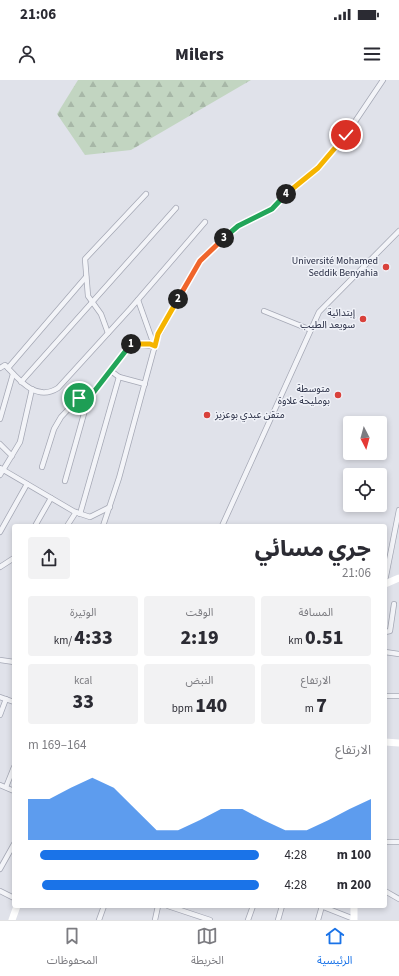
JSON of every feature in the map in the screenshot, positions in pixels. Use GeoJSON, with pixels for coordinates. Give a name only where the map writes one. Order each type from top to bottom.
{"type":"FeatureCollection","features":[{"type":"Feature","properties":{"kind":"main road"},"geometry":{"type":"LineString","coordinates":[[387,582],[399,578]]}},
{"type":"Feature","properties":{"kind":"main road"},"geometry":{"type":"LineString","coordinates":[[387,742],[399,743]]}},
{"type":"Feature","properties":{"kind":"main road"},"geometry":{"type":"LineString","coordinates":[[12,920],[16,908]]}},
{"type":"Feature","properties":{"kind":"main road"},"geometry":{"type":"LineString","coordinates":[[354,908],[354,919]]}},
{"type":"Feature","properties":{"kind":"street"},"geometry":{"type":"LineString","coordinates":[[104,524],[110,507],[158,334],[205,255],[238,226],[272,209],[281,198],[318,168],[346,135],[383,80]]}},
{"type":"Feature","properties":{"kind":"street"},"geometry":{"type":"LineString","coordinates":[[108,334],[100,314],[88,296],[85,259],[146,194]]}},
{"type":"Feature","properties":{"kind":"street"},"geometry":{"type":"LineString","coordinates":[[21,382],[176,208]]}},
{"type":"Feature","properties":{"kind":"street"},"geometry":{"type":"LineString","coordinates":[[0,368],[4,365],[21,382],[32,390],[43,393],[58,388],[108,334],[205,222]]}},
{"type":"Feature","properties":{"kind":"street"},"geometry":{"type":"LineString","coordinates":[[223,524],[319,312],[399,231]]}},
{"type":"Feature","properties":{"kind":"street"},"geometry":{"type":"LineString","coordinates":[[8,368],[86,277]]}},
{"type":"Feature","properties":{"kind":"street"},"geometry":{"type":"LineString","coordinates":[[138,300],[155,346]]}},
{"type":"Feature","properties":{"kind":"street"},"geometry":{"type":"LineString","coordinates":[[264,311],[311,330]]}},
{"type":"Feature","properties":{"kind":"street"},"geometry":{"type":"LineString","coordinates":[[65,481],[89,396],[111,371],[130,344],[150,344],[155,346]]}},
{"type":"Feature","properties":{"kind":"street"},"geometry":{"type":"LineString","coordinates":[[111,371],[120,377],[145,384]]}},
{"type":"Feature","properties":{"kind":"street"},"geometry":{"type":"LineString","coordinates":[[0,419],[13,374]]}},
{"type":"Feature","properties":{"kind":"street"},"geometry":{"type":"LineString","coordinates":[[69,524],[78,513],[120,377]]}},
{"type":"Feature","properties":{"kind":"street"},"geometry":{"type":"LineString","coordinates":[[0,475],[1,469],[12,456],[20,442],[32,390]]}},
{"type":"Feature","properties":{"kind":"street"},"geometry":{"type":"LineString","coordinates":[[42,467],[54,429],[61,417],[79,398],[89,396]]}},
{"type":"Feature","properties":{"kind":"street"},"geometry":{"type":"LineString","coordinates":[[0,444],[12,456]]}},
{"type":"Feature","properties":{"kind":"street"},"geometry":{"type":"LineString","coordinates":[[1,469],[78,513],[90,517],[110,507]]}},
{"type":"Feature","properties":{"kind":"street"},"geometry":{"type":"LineString","coordinates":[[0,532],[27,484]]}},
{"type":"Feature","properties":{"kind":"street"},"geometry":{"type":"LineString","coordinates":[[36,524],[51,498]]}},
{"type":"Feature","properties":{"kind":"street"},"geometry":{"type":"LineString","coordinates":[[387,573],[399,510]]}},
{"type":"Feature","properties":{"kind":"street"},"geometry":{"type":"LineString","coordinates":[[0,567],[12,559]]}},
{"type":"Feature","properties":{"kind":"street"},"geometry":{"type":"LineString","coordinates":[[387,632],[390,631],[394,604]]}},
{"type":"Feature","properties":{"kind":"street"},"geometry":{"type":"LineString","coordinates":[[387,652],[399,654]]}},
{"type":"Feature","properties":{"kind":"street"},"geometry":{"type":"LineString","coordinates":[[0,660],[12,662]]}},
{"type":"Feature","properties":{"kind":"street"},"geometry":{"type":"LineString","coordinates":[[387,696],[399,696]]}},
{"type":"Feature","properties":{"kind":"street"},"geometry":{"type":"LineString","coordinates":[[0,697],[12,701]]}},
{"type":"Feature","properties":{"kind":"street"},"geometry":{"type":"LineString","coordinates":[[0,715],[6,699]]}},
{"type":"Feature","properties":{"kind":"street"},"geometry":{"type":"LineString","coordinates":[[6,787],[12,772]]}},
{"type":"Feature","properties":{"kind":"street"},"geometry":{"type":"LineString","coordinates":[[0,784],[12,790]]}},
{"type":"Feature","properties":{"kind":"street"},"geometry":{"type":"LineString","coordinates":[[387,842],[399,842]]}},
{"type":"Feature","properties":{"kind":"street"},"geometry":{"type":"LineString","coordinates":[[0,870],[12,848]]}},
{"type":"Feature","properties":{"kind":"street"},"geometry":{"type":"LineString","coordinates":[[0,891],[12,897]]}},
{"type":"Feature","properties":{"kind":"street"},"geometry":{"type":"LineString","coordinates":[[387,892],[399,898]]}},
{"type":"Feature","properties":{"kind":"street"},"geometry":{"type":"LineString","coordinates":[[99,920],[103,908]]}},
{"type":"Feature","properties":{"kind":"street"},"geometry":{"type":"LineString","coordinates":[[155,920],[158,908]]}},
{"type":"Feature","properties":{"kind":"street"},"geometry":{"type":"LineString","coordinates":[[173,908],[196,918],[210,920]]}},
{"type":"Feature","properties":{"kind":"street"},"geometry":{"type":"LineString","coordinates":[[248,920],[252,908]]}},
{"type":"Feature","properties":{"kind":"street"},"geometry":{"type":"LineString","coordinates":[[278,920],[281,908]]}},
{"type":"Feature","properties":{"kind":"street"},"geometry":{"type":"LineString","coordinates":[[318,920],[321,908]]}},
{"type":"Feature","properties":{"kind":"street"},"geometry":{"type":"LineString","coordinates":[[326,908],[354,919]]}},
{"type":"Feature","properties":{"kind":"green space"},"geometry":{"type":"Polygon","coordinates":[[[78,80],[251,80],[131,150],[85,155],[57,114],[78,80]]]}},
{"type":"Feature","properties":{"kind":"place","name":"Université Mohamed Seddik Benyahia"},"geometry":{"type":"Point","coordinates":[386,267]}},
{"type":"Feature","properties":{"kind":"place","name":"إبتدائية سويعد الطيب"},"geometry":{"type":"Point","coordinates":[363,319]}},
{"type":"Feature","properties":{"kind":"place","name":"متوسطة بومليحة علاوة"},"geometry":{"type":"Point","coordinates":[338,395]}},
{"type":"Feature","properties":{"kind":"place","name":"متقن عبدي بوعزيز"},"geometry":{"type":"Point","coordinates":[207,415]}},
{"type":"Feature","properties":{"kind":"route"},"geometry":{"type":"LineString","coordinates":[[79,398],[89,396],[93,393],[100,381],[111,371],[130,344],[150,344],[155,346],[158,334],[166,319],[192,274],[205,255],[238,226],[272,209],[281,198],[328,159],[346,135]]}}]}
